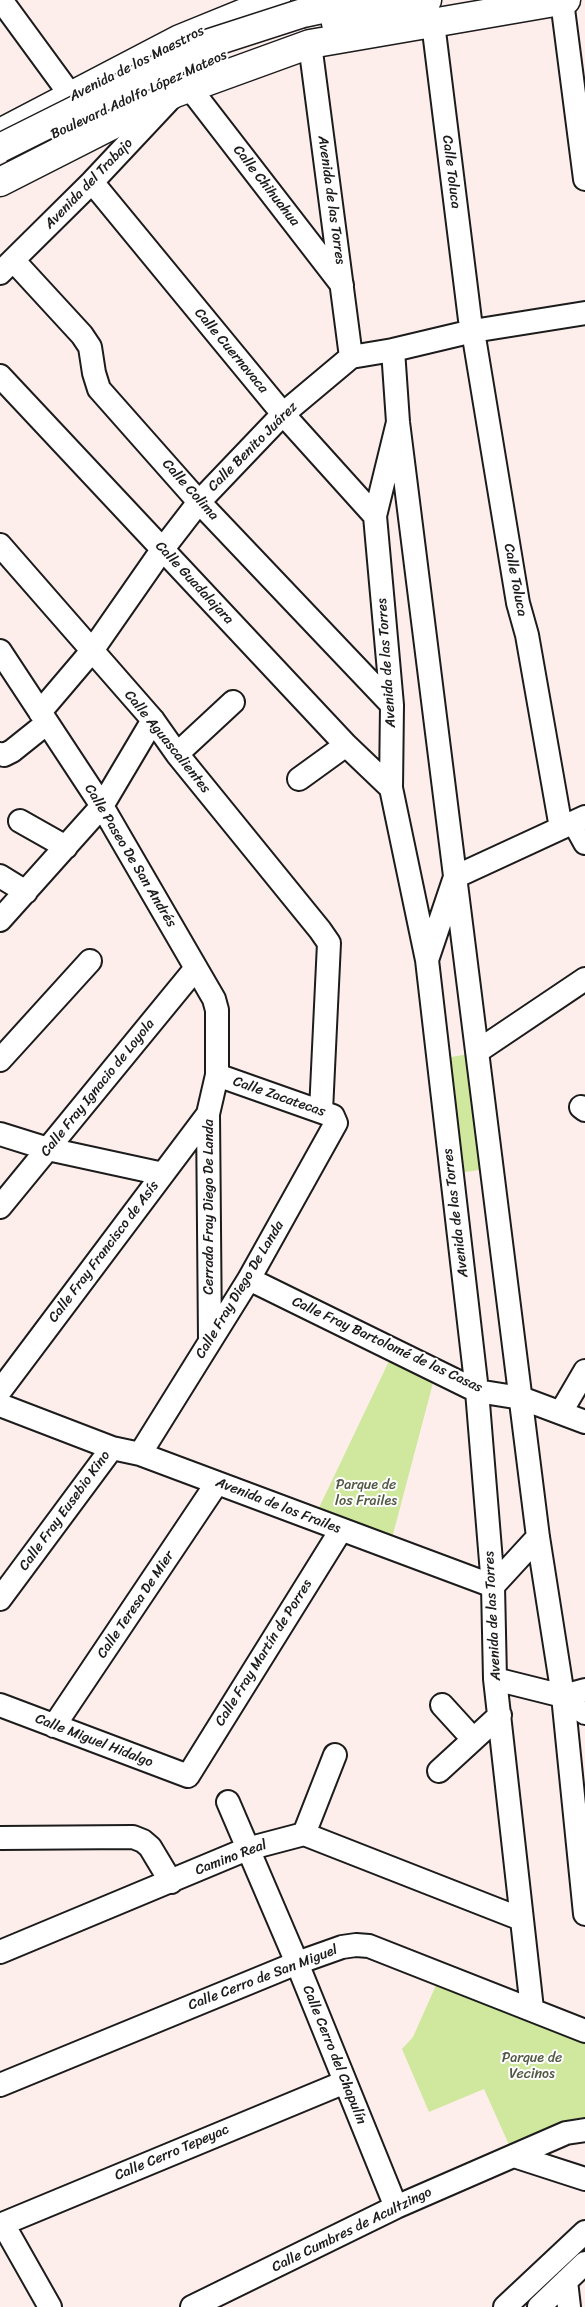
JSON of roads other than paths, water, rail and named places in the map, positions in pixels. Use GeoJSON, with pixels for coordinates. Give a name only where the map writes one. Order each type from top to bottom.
{"type":"FeatureCollection","features":[{"type":"Feature","properties":{"kind":"main road","name":"Avenida de los Maestros"},"geometry":{"type":"LineString","coordinates":[[0,132],[180,39],[276,0]]}},
{"type":"Feature","properties":{"kind":"main road","name":"Avenida de los Maestros"},"geometry":{"type":"LineString","coordinates":[[0,148],[210,43],[303,13],[363,0]]}},
{"type":"Feature","properties":{"kind":"main road"},"geometry":{"type":"LineString","coordinates":[[449,0],[490,13]]}},
{"type":"Feature","properties":{"kind":"main road","name":"Boulevard Adolfo López Mateos"},"geometry":{"type":"LineString","coordinates":[[0,162],[153,86],[228,53],[301,32],[430,11],[490,13],[564,0]]}},
{"type":"Feature","properties":{"kind":"main road","name":"Boulevard Adolfo López Mateos"},"geometry":{"type":"LineString","coordinates":[[310,44],[430,11]]}},
{"type":"Feature","properties":{"kind":"main road"},"geometry":{"type":"LineString","coordinates":[[180,39],[198,44],[204,50],[207,57],[208,66],[187,88]]}},
{"type":"Feature","properties":{"kind":"main road"},"geometry":{"type":"LineString","coordinates":[[0,182],[187,88],[310,44]]}},
{"type":"Feature","properties":{"kind":"street"},"geometry":{"type":"LineString","coordinates":[[1,0],[72,96]]}},
{"type":"Feature","properties":{"kind":"street"},"geometry":{"type":"LineString","coordinates":[[564,0],[585,180]]}},
{"type":"Feature","properties":{"kind":"street","name":"Calle Toluca"},"geometry":{"type":"LineString","coordinates":[[430,11],[472,326],[518,603],[573,823],[585,843]]}},
{"type":"Feature","properties":{"kind":"street","name":"Avenida de las Torres"},"geometry":{"type":"LineString","coordinates":[[310,44],[351,357]]}},
{"type":"Feature","properties":{"kind":"street","name":"Avenida del Trabajo"},"geometry":{"type":"LineString","coordinates":[[7,267],[187,88]]}},
{"type":"Feature","properties":{"kind":"street","name":"Calle Chihuahua"},"geometry":{"type":"LineString","coordinates":[[187,88],[342,286]]}},
{"type":"Feature","properties":{"kind":"street","name":"Calle Cuernavaca"},"geometry":{"type":"LineString","coordinates":[[92,182],[283,414],[375,516]]}},
{"type":"Feature","properties":{"kind":"street","name":"Calle Colima"},"geometry":{"type":"LineString","coordinates":[[7,267],[82,335],[90,347],[94,373],[99,389],[199,502],[392,706]]}},
{"type":"Feature","properties":{"kind":"street"},"geometry":{"type":"LineString","coordinates":[[351,357],[393,350],[438,339],[472,326],[520,323],[585,313]]}},
{"type":"Feature","properties":{"kind":"street","name":"Avenida de las Torres"},"geometry":{"type":"LineString","coordinates":[[393,350],[398,422],[538,1537],[563,1696],[585,1914]]}},
{"type":"Feature","properties":{"kind":"street","name":"Calle Benito Juárez"},"geometry":{"type":"LineString","coordinates":[[2,755],[12,751],[44,717],[92,652],[162,550],[199,502],[283,414],[351,357]]}},
{"type":"Feature","properties":{"kind":"street","name":"Calle Guadalajara"},"geometry":{"type":"LineString","coordinates":[[0,376],[346,745],[390,788]]}},
{"type":"Feature","properties":{"kind":"street","name":"Avenida de las Torres"},"geometry":{"type":"LineString","coordinates":[[398,422],[375,516],[392,706],[390,788],[427,960],[477,1391],[493,1586],[495,1679],[520,1918],[532,2009]]}},
{"type":"Feature","properties":{"kind":"street","name":"Calle Aguascalientes"},"geometry":{"type":"LineString","coordinates":[[0,544],[153,720],[177,754],[329,943]]}},
{"type":"Feature","properties":{"kind":"street","name":"Calle Paseo De San Andrés"},"geometry":{"type":"LineString","coordinates":[[0,651],[102,806],[214,999],[217,1010],[217,1075]]}},
{"type":"Feature","properties":{"kind":"street"},"geometry":{"type":"LineString","coordinates":[[177,754],[232,702]]}},
{"type":"Feature","properties":{"kind":"street"},"geometry":{"type":"LineString","coordinates":[[0,920],[102,806],[153,720]]}},
{"type":"Feature","properties":{"kind":"street"},"geometry":{"type":"LineString","coordinates":[[299,779],[346,745]]}},
{"type":"Feature","properties":{"kind":"street"},"geometry":{"type":"LineString","coordinates":[[20,821],[66,847]]}},
{"type":"Feature","properties":{"kind":"street"},"geometry":{"type":"LineString","coordinates":[[427,960],[456,877],[573,823]]}},
{"type":"Feature","properties":{"kind":"street"},"geometry":{"type":"LineString","coordinates":[[0,876],[26,892]]}},
{"type":"Feature","properties":{"kind":"street","name":"Calle Fray Diego De Landa"},"geometry":{"type":"LineString","coordinates":[[140,1454],[249,1279],[329,1117],[329,943]]}},
{"type":"Feature","properties":{"kind":"street"},"geometry":{"type":"LineString","coordinates":[[0,1060],[90,961]]}},
{"type":"Feature","properties":{"kind":"street","name":"Calle Fray Ignacio de Loyola"},"geometry":{"type":"LineString","coordinates":[[0,1207],[196,968]]}},
{"type":"Feature","properties":{"kind":"street"},"geometry":{"type":"LineString","coordinates":[[478,1051],[585,979]]}},
{"type":"Feature","properties":{"kind":"street","name":"Calle Zacatecas"},"geometry":{"type":"LineString","coordinates":[[217,1075],[329,1117]]}},
{"type":"Feature","properties":{"kind":"street","name":"Cerrada Fray Diego De Landa"},"geometry":{"type":"LineString","coordinates":[[210,1340],[208,1114],[217,1075]]}},
{"type":"Feature","properties":{"kind":"street","name":"Calle Fray Francisco de Asís"},"geometry":{"type":"LineString","coordinates":[[0,1391],[208,1114]]}},
{"type":"Feature","properties":{"kind":"street"},"geometry":{"type":"LineString","coordinates":[[0,1134],[48,1149],[163,1174]]}},
{"type":"Feature","properties":{"kind":"street","name":"Calle Fray Bartolomé de las Casas"},"geometry":{"type":"LineString","coordinates":[[249,1279],[477,1391],[521,1398],[585,1422]]}},
{"type":"Feature","properties":{"kind":"street"},"geometry":{"type":"LineString","coordinates":[[561,1412],[585,1371]]}},
{"type":"Feature","properties":{"kind":"street","name":"Avenida de los Frailes"},"geometry":{"type":"LineString","coordinates":[[0,1405],[112,1448],[140,1454],[493,1586]]}},
{"type":"Feature","properties":{"kind":"street","name":"Calle Fray Eusebio Kino"},"geometry":{"type":"LineString","coordinates":[[0,1599],[112,1448]]}},
{"type":"Feature","properties":{"kind":"street","name":"Calle Teresa De Mier"},"geometry":{"type":"LineString","coordinates":[[54,1726],[217,1484]]}},
{"type":"Feature","properties":{"kind":"street","name":"Calle Fray Martín de Porres"},"geometry":{"type":"LineString","coordinates":[[188,1776],[341,1530]]}},
{"type":"Feature","properties":{"kind":"street"},"geometry":{"type":"LineString","coordinates":[[493,1586],[538,1537]]}},
{"type":"Feature","properties":{"kind":"street"},"geometry":{"type":"LineString","coordinates":[[495,1679],[563,1696],[585,1713]]}},
{"type":"Feature","properties":{"kind":"street"},"geometry":{"type":"LineString","coordinates":[[563,1696],[585,1690]]}},
{"type":"Feature","properties":{"kind":"street","name":"Calle Miguel Hidalgo"},"geometry":{"type":"LineString","coordinates":[[0,1705],[188,1776]]}},
{"type":"Feature","properties":{"kind":"street"},"geometry":{"type":"LineString","coordinates":[[442,1705],[473,1739]]}},
{"type":"Feature","properties":{"kind":"street"},"geometry":{"type":"LineString","coordinates":[[439,1771],[500,1715]]}},
{"type":"Feature","properties":{"kind":"street"},"geometry":{"type":"LineString","coordinates":[[335,1755],[304,1834],[520,1918]]}},
{"type":"Feature","properties":{"kind":"street"},"geometry":{"type":"LineString","coordinates":[[228,1802],[247,1849]]}},
{"type":"Feature","properties":{"kind":"street","name":"Camino Real"},"geometry":{"type":"LineString","coordinates":[[0,1952],[172,1882],[247,1849],[304,1834]]}},
{"type":"Feature","properties":{"kind":"street"},"geometry":{"type":"LineString","coordinates":[[0,1838],[133,1838],[143,1841],[150,1847],[172,1882]]}},
{"type":"Feature","properties":{"kind":"street","name":"Calle Cerro del Chapulín"},"geometry":{"type":"LineString","coordinates":[[247,1849],[297,1963],[396,2207]]}},
{"type":"Feature","properties":{"kind":"street","name":"Calle Cerro de San Miguel"},"geometry":{"type":"LineString","coordinates":[[0,2085],[297,1963],[342,1947],[356,1945],[369,1946],[585,2031]]}},
{"type":"Feature","properties":{"kind":"street","name":"Calle Cerro Tepeyac"},"geometry":{"type":"LineString","coordinates":[[2,2225],[345,2082]]}},
{"type":"Feature","properties":{"kind":"street","name":"Calle Cumbres de Acultzingo"},"geometry":{"type":"LineString","coordinates":[[192,2307],[396,2207],[566,2133],[585,2130]]}},
{"type":"Feature","properties":{"kind":"street"},"geometry":{"type":"LineString","coordinates":[[514,2156],[585,2179]]}},
{"type":"Feature","properties":{"kind":"street"},"geometry":{"type":"LineString","coordinates":[[2,2225],[50,2307]]}},
{"type":"Feature","properties":{"kind":"street"},"geometry":{"type":"LineString","coordinates":[[505,2307],[585,2232]]}},
{"type":"Feature","properties":{"kind":"street"},"geometry":{"type":"LineString","coordinates":[[539,2307],[585,2263]]}},
{"type":"Feature","properties":{"kind":"street"},"geometry":{"type":"LineString","coordinates":[[566,2281],[569,2307]]}},
{"type":"Feature","properties":{"kind":"park label","name":"Parque de los Frailes"},"geometry":{"type":"Point","coordinates":[366,1494]}},
{"type":"Feature","properties":{"kind":"park label","name":"Parque de Vecinos"},"geometry":{"type":"Point","coordinates":[532,2066]}}]}
